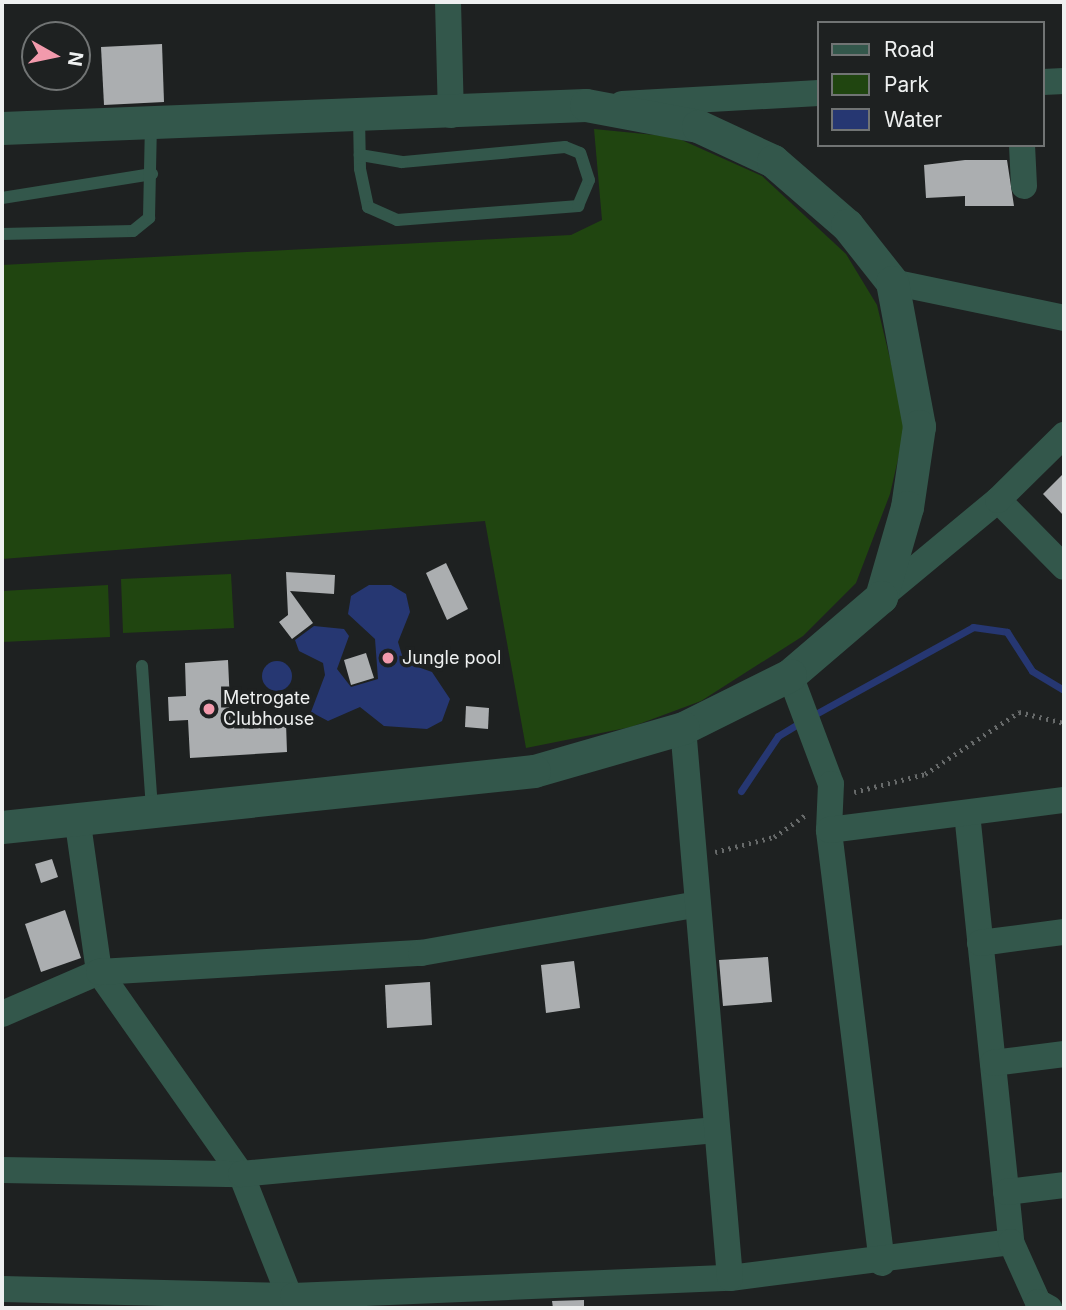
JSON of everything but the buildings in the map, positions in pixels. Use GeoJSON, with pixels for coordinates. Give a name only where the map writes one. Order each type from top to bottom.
{"type":"FeatureCollection","features":[{"type":"Feature","properties":{"kind":"street"},"geometry":{"type":"LineString","coordinates":[[448,2],[451,115]]}},
{"type":"Feature","properties":{"kind":"street"},"geometry":{"type":"LineString","coordinates":[[1045,82],[1064,81]]}},
{"type":"Feature","properties":{"kind":"street"},"geometry":{"type":"LineString","coordinates":[[2,128],[451,115],[818,93]]}},
{"type":"Feature","properties":{"kind":"street"},"geometry":{"type":"LineString","coordinates":[[586,105],[698,126],[773,161],[848,225],[892,282],[919,426],[907,507],[881,597]]}},
{"type":"Feature","properties":{"kind":"street"},"geometry":{"type":"LineString","coordinates":[[1023,147],[1024,186]]}},
{"type":"Feature","properties":{"kind":"street"},"geometry":{"type":"LineString","coordinates":[[892,282],[1064,318]]}},
{"type":"Feature","properties":{"kind":"street"},"geometry":{"type":"LineString","coordinates":[[4,824],[534,771],[683,728],[794,689],[881,597],[998,500],[1064,435]]}},
{"type":"Feature","properties":{"kind":"street"},"geometry":{"type":"LineString","coordinates":[[998,500],[1064,567]]}},
{"type":"Feature","properties":{"kind":"street"},"geometry":{"type":"LineString","coordinates":[[794,689],[832,790],[829,830],[882,1263]]}},
{"type":"Feature","properties":{"kind":"street"},"geometry":{"type":"LineString","coordinates":[[683,728],[694,905],[730,1278]]}},
{"type":"Feature","properties":{"kind":"street"},"geometry":{"type":"LineString","coordinates":[[829,830],[1064,800]]}},
{"type":"Feature","properties":{"kind":"street"},"geometry":{"type":"LineString","coordinates":[[967,813],[1011,1242],[1038,1302],[1049,1308]]}},
{"type":"Feature","properties":{"kind":"street"},"geometry":{"type":"LineString","coordinates":[[77,817],[99,972],[241,1174],[293,1302]]}},
{"type":"Feature","properties":{"kind":"street"},"geometry":{"type":"LineString","coordinates":[[2,1014],[99,972],[421,953],[694,905]]}},
{"type":"Feature","properties":{"kind":"street"},"geometry":{"type":"LineString","coordinates":[[980,943],[1064,933]]}},
{"type":"Feature","properties":{"kind":"street"},"geometry":{"type":"LineString","coordinates":[[993,1063],[1064,1054]]}},
{"type":"Feature","properties":{"kind":"street"},"geometry":{"type":"LineString","coordinates":[[2,1170],[241,1174],[716,1130]]}},
{"type":"Feature","properties":{"kind":"street"},"geometry":{"type":"LineString","coordinates":[[1006,1192],[1064,1185]]}},
{"type":"Feature","properties":{"kind":"street"},"geometry":{"type":"LineString","coordinates":[[2,1289],[293,1302],[730,1278],[882,1263],[1011,1242]]}},
{"type":"Feature","properties":{"kind":"lane"},"geometry":{"type":"LineString","coordinates":[[359,117],[360,155],[368,207],[397,220],[578,206],[589,180],[580,153],[565,147],[402,162],[360,155]]}},
{"type":"Feature","properties":{"kind":"lane"},"geometry":{"type":"LineString","coordinates":[[2,234],[133,231],[149,218],[152,174],[150,124]]}},
{"type":"Feature","properties":{"kind":"lane"},"geometry":{"type":"LineString","coordinates":[[2,198],[152,174]]}},
{"type":"Feature","properties":{"kind":"lane"},"geometry":{"type":"LineString","coordinates":[[142,666],[152,809]]}},
{"type":"Feature","properties":{"kind":"path"},"geometry":{"type":"LineString","coordinates":[[691,858],[775,837],[832,790],[925,774],[1019,712],[1064,723]]}},
{"type":"Feature","properties":{"kind":"green space"},"geometry":{"type":"Polygon","coordinates":[[[594,129],[675,137],[762,176],[846,254],[877,305],[906,425],[890,494],[856,583],[803,636],[701,701],[631,727],[526,748],[485,521],[2,559],[2,265],[571,235],[602,220],[594,129]]]}},
{"type":"Feature","properties":{"kind":"green space"},"geometry":{"type":"Polygon","coordinates":[[[231,574],[234,628],[123,633],[121,579],[231,574]]]}},
{"type":"Feature","properties":{"kind":"green space"},"geometry":{"type":"Polygon","coordinates":[[[108,585],[110,637],[2,642],[2,591],[108,585]]]}},
{"type":"Feature","properties":{"kind":"water","name":"Jungle pool"},"geometry":{"type":"Polygon","coordinates":[[[369,585],[391,585],[406,594],[410,612],[398,642],[404,662],[432,672],[450,699],[442,721],[427,729],[384,726],[360,707],[328,721],[311,712],[325,675],[323,663],[299,651],[295,640],[314,626],[344,629],[349,636],[337,669],[351,687],[378,679],[375,639],[348,614],[351,596],[369,585]]]}},
{"type":"Feature","properties":{"kind":"water"},"geometry":{"type":"Polygon","coordinates":[[[277,661],[288,665],[292,676],[288,687],[277,691],[266,687],[262,676],[266,665],[277,661]]]}},
{"type":"Feature","properties":{"kind":"waterway"},"geometry":{"type":"LineString","coordinates":[[812,716],[973,627],[1007,632],[1032,671],[1064,690]]}},
{"type":"Feature","properties":{"kind":"waterway"},"geometry":{"type":"LineString","coordinates":[[741,791],[778,736],[801,722]]}},
{"type":"Feature","properties":{"kind":"place","name":"Jungle pool"},"geometry":{"type":"Point","coordinates":[388,658]}},
{"type":"Feature","properties":{"kind":"place","name":"Metrogate Clubhouse"},"geometry":{"type":"Point","coordinates":[209,709]}}]}
